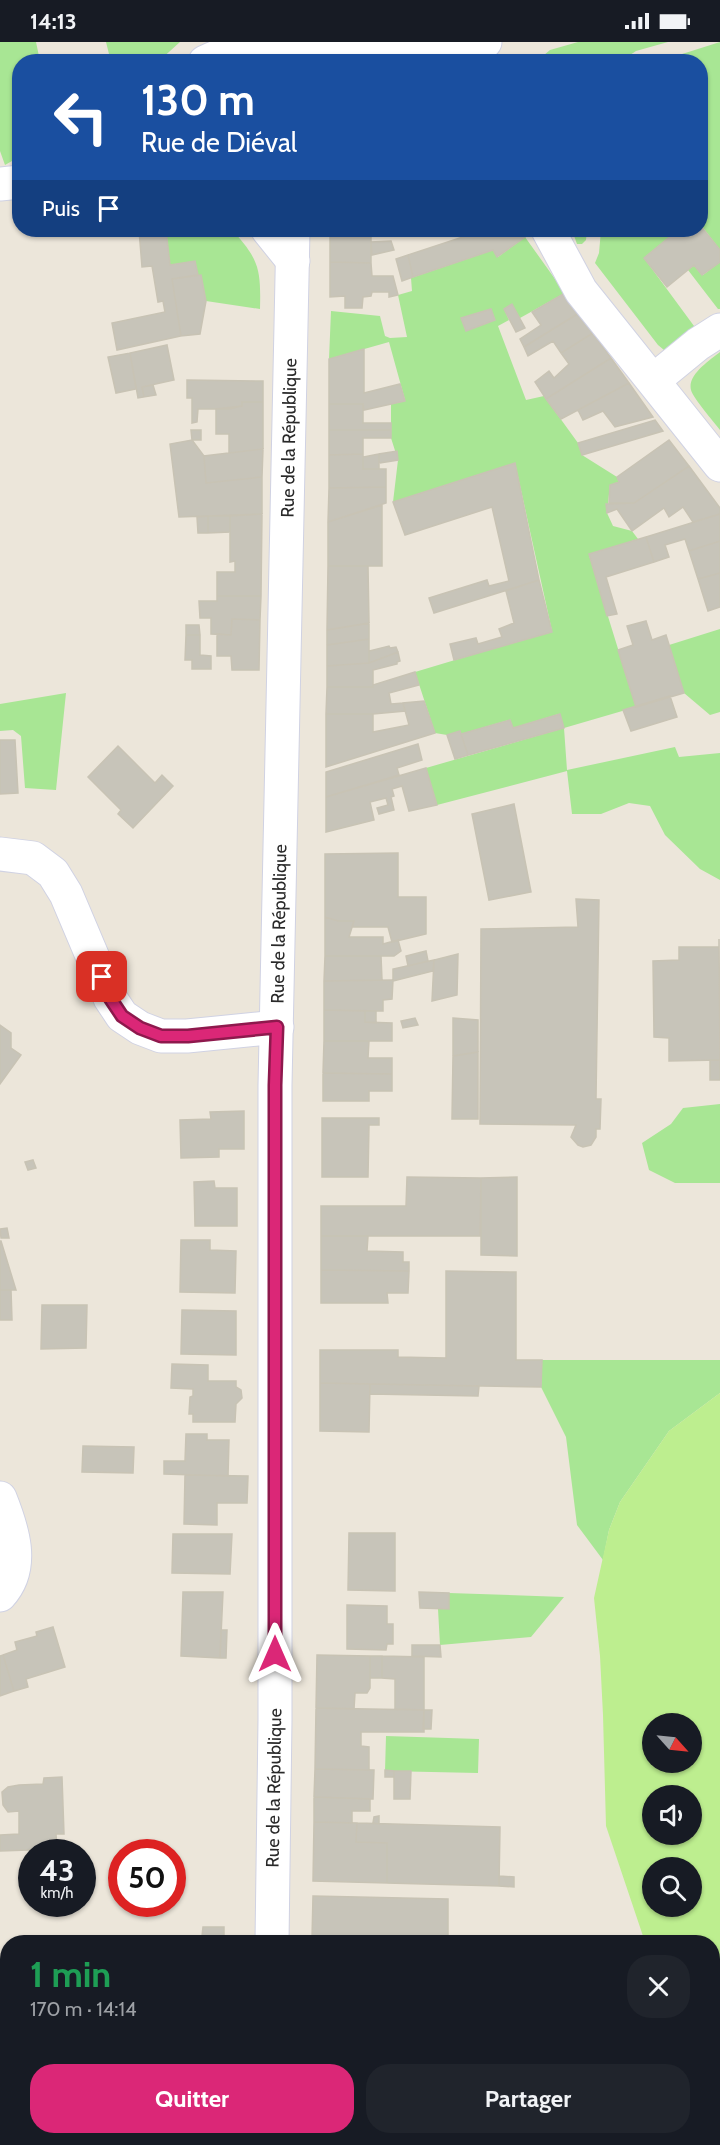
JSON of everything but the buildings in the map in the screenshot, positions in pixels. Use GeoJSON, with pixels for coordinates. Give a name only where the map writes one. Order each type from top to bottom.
{"type":"FeatureCollection","features":[{"type":"Feature","properties":{"kind":"main road"},"geometry":{"type":"LineString","coordinates":[[224,54],[267,45],[298,49],[414,47],[485,42]]}},
{"type":"Feature","properties":{"kind":"main road"},"geometry":{"type":"LineString","coordinates":[[280,237],[293,245]]}},
{"type":"Feature","properties":{"kind":"main road"},"geometry":{"type":"LineString","coordinates":[[552,237],[581,291],[720,465]]}},
{"type":"Feature","properties":{"kind":"main road","name":"Rue de la République"},"geometry":{"type":"LineString","coordinates":[[272,1935],[275,1708],[275,1085],[293,245]]}},
{"type":"Feature","properties":{"kind":"main road"},"geometry":{"type":"LineString","coordinates":[[654,380],[720,330]]}},
{"type":"Feature","properties":{"kind":"main road"},"geometry":{"type":"LineString","coordinates":[[0,854],[33,858],[54,873],[66,894],[110,998],[122,1016],[140,1028],[161,1036],[188,1036],[277,1027]]}},
{"type":"Feature","properties":{"kind":"main road"},"geometry":{"type":"LineString","coordinates":[[0,1498],[10,1524],[16,1555],[7,1587],[0,1595]]}},
{"type":"Feature","properties":{"kind":"green space"},"geometry":{"type":"Polygon","coordinates":[[[0,42],[36,42],[39,54],[12,54],[12,161],[5,165],[0,151],[0,42]]]}},
{"type":"Feature","properties":{"kind":"green space"},"geometry":{"type":"Polygon","coordinates":[[[106,42],[180,42],[167,54],[109,54],[106,42]]]}},
{"type":"Feature","properties":{"kind":"green space"},"geometry":{"type":"Polygon","coordinates":[[[578,42],[668,42],[632,54],[545,54],[550,50],[578,42]]]}},
{"type":"Feature","properties":{"kind":"green space"},"geometry":{"type":"Polygon","coordinates":[[[720,42],[720,250],[708,234],[708,54],[682,54],[720,42]]]}},
{"type":"Feature","properties":{"kind":"green space"},"geometry":{"type":"Polygon","coordinates":[[[167,237],[238,237],[253,257],[259,274],[260,309],[206,301],[201,275],[198,275],[195,261],[170,265],[167,237]]]}},
{"type":"Feature","properties":{"kind":"green space"},"geometry":{"type":"Polygon","coordinates":[[[525,237],[565,293],[520,318],[512,305],[504,309],[509,320],[498,326],[526,400],[544,396],[578,443],[582,455],[617,477],[619,482],[610,485],[607,513],[613,526],[632,531],[638,539],[589,555],[636,707],[564,728],[559,714],[513,728],[509,720],[461,734],[460,731],[447,735],[435,733],[415,672],[552,631],[515,463],[393,502],[398,460],[391,438],[391,404],[405,400],[389,342],[329,359],[331,311],[380,316],[385,336],[407,337],[398,295],[412,291],[411,278],[493,250],[498,257],[525,237]],[[491,309],[462,318],[466,330],[495,320],[491,309]]]}},
{"type":"Feature","properties":{"kind":"green space"},"geometry":{"type":"Polygon","coordinates":[[[574,237],[586,237],[582,244],[577,244],[574,237]]]}},
{"type":"Feature","properties":{"kind":"green space"},"geometry":{"type":"Polygon","coordinates":[[[600,237],[670,237],[644,258],[696,331],[672,351],[664,350],[595,263],[599,253],[600,237]]]}},
{"type":"Feature","properties":{"kind":"green space"},"geometry":{"type":"Polygon","coordinates":[[[720,262],[720,309],[718,309],[688,270],[694,265],[703,275],[720,262]]]}},
{"type":"Feature","properties":{"kind":"green space"},"geometry":{"type":"Polygon","coordinates":[[[720,352],[720,430],[696,398],[691,390],[691,384],[700,368],[720,352]]]}},
{"type":"Feature","properties":{"kind":"green space"},"geometry":{"type":"Polygon","coordinates":[[[720,629],[720,712],[710,715],[684,693],[669,645],[720,629]]]}},
{"type":"Feature","properties":{"kind":"green space"},"geometry":{"type":"Polygon","coordinates":[[[66,693],[56,790],[25,788],[21,736],[13,730],[0,731],[0,704],[66,693]]]}},
{"type":"Feature","properties":{"kind":"green space"},"geometry":{"type":"Polygon","coordinates":[[[564,728],[567,770],[675,747],[679,757],[720,753],[720,880],[700,869],[665,835],[650,806],[629,803],[601,814],[572,814],[567,771],[437,805],[426,768],[564,728]]]}},
{"type":"Feature","properties":{"kind":"green space"},"geometry":{"type":"Polygon","coordinates":[[[720,1104],[720,1183],[675,1183],[649,1170],[642,1143],[671,1124],[683,1108],[720,1104]]]}},
{"type":"Feature","properties":{"kind":"green space"},"geometry":{"type":"Polygon","coordinates":[[[542,1360],[720,1360],[720,1393],[669,1431],[620,1502],[609,1530],[603,1560],[577,1525],[566,1437],[541,1387],[542,1360]]]}},
{"type":"Feature","properties":{"kind":"green space"},"geometry":{"type":"Polygon","coordinates":[[[720,1393],[720,1935],[643,1935],[606,1826],[600,1656],[594,1598],[609,1530],[620,1502],[669,1431],[720,1393]]]}},
{"type":"Feature","properties":{"kind":"green space"},"geometry":{"type":"Polygon","coordinates":[[[449,1593],[564,1597],[531,1637],[440,1645],[438,1609],[449,1609],[449,1593]]]}},
{"type":"Feature","properties":{"kind":"green space"},"geometry":{"type":"Polygon","coordinates":[[[386,1736],[479,1739],[478,1773],[385,1771],[386,1736]]]}},
{"type":"Feature","properties":{"kind":"route"},"geometry":{"type":"LineString","coordinates":[[102,977],[110,998],[122,1016],[140,1028],[161,1036],[188,1036],[277,1027],[275,1085],[275,1654]]}}]}
